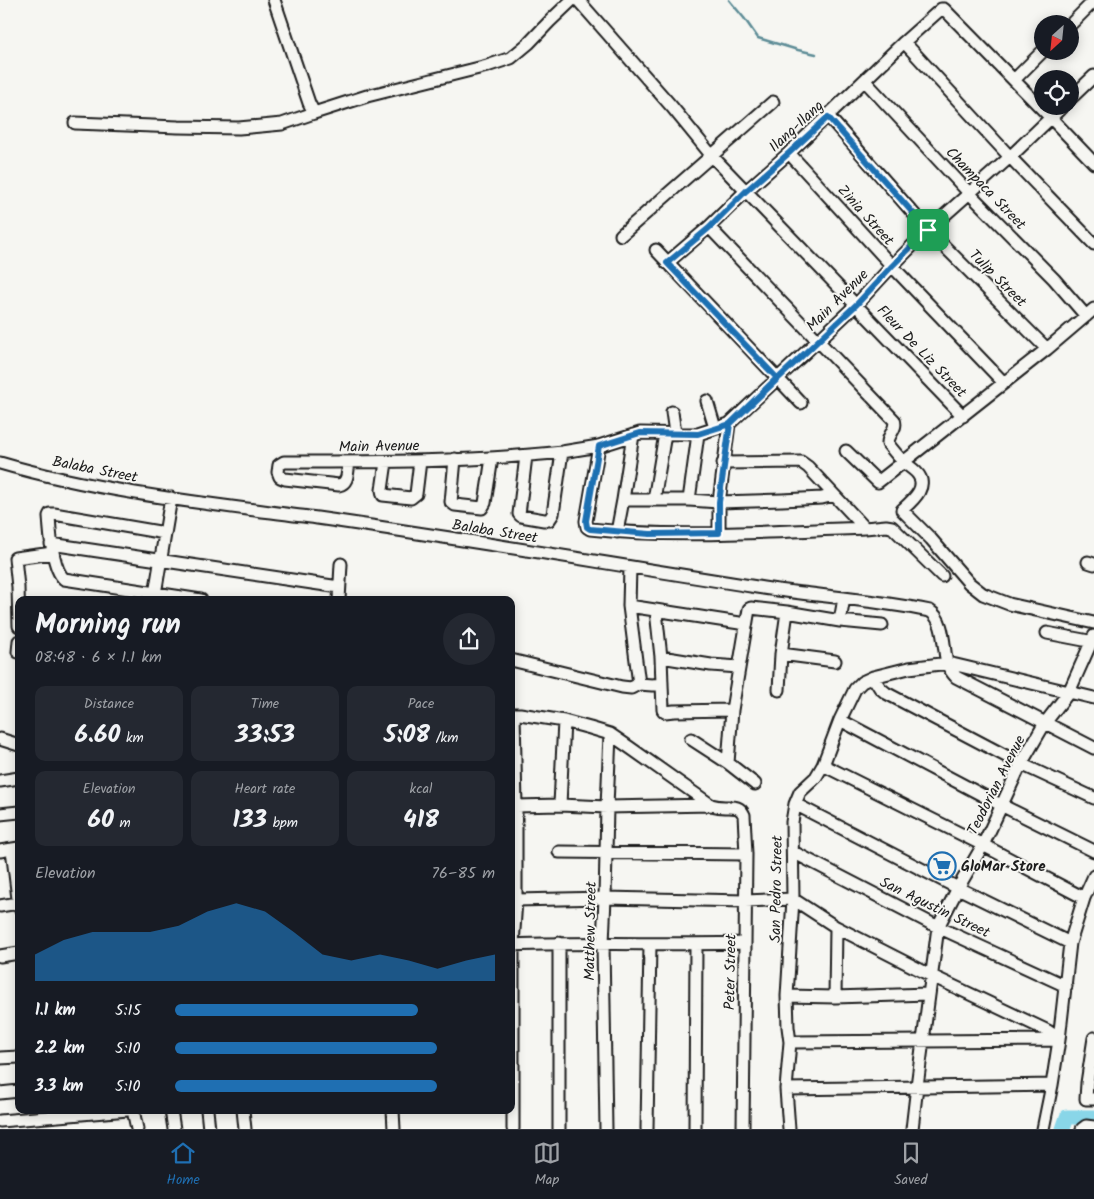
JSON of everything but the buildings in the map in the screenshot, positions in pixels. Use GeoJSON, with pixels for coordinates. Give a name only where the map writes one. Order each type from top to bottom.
{"type":"FeatureCollection","features":[{"type":"Feature","properties":{"kind":"street"},"geometry":{"type":"LineString","coordinates":[[274,0],[314,113]]}},
{"type":"Feature","properties":{"kind":"street"},"geometry":{"type":"LineString","coordinates":[[76,123],[239,128],[282,124],[367,96],[487,66],[511,58],[529,43],[572,0]]}},
{"type":"Feature","properties":{"kind":"street","name":"Fleur De Liz Street"},"geometry":{"type":"LineString","coordinates":[[578,0],[655,87],[712,156],[857,304],[963,416]]}},
{"type":"Feature","properties":{"kind":"street"},"geometry":{"type":"LineString","coordinates":[[1079,16],[1094,1]]}},
{"type":"Feature","properties":{"kind":"street","name":"Ilang-Ilang"},"geometry":{"type":"LineString","coordinates":[[667,263],[709,228],[746,191],[828,117],[904,42],[941,9],[944,9],[1014,80]]}},
{"type":"Feature","properties":{"kind":"street"},"geometry":{"type":"LineString","coordinates":[[904,42],[1010,157],[1094,244]]}},
{"type":"Feature","properties":{"kind":"street"},"geometry":{"type":"LineString","coordinates":[[1035,60],[1014,80],[1091,155]]}},
{"type":"Feature","properties":{"kind":"street"},"geometry":{"type":"LineString","coordinates":[[1079,90],[1094,76]]}},
{"type":"Feature","properties":{"kind":"street","name":"Champaca Street"},"geometry":{"type":"LineString","coordinates":[[865,81],[970,194],[1054,279],[1090,312]]}},
{"type":"Feature","properties":{"kind":"street"},"geometry":{"type":"LineString","coordinates":[[621,235],[773,102]]}},
{"type":"Feature","properties":{"kind":"street","name":"Main Avenue"},"geometry":{"type":"LineString","coordinates":[[349,463],[346,480],[343,484],[339,485],[285,480],[278,476],[278,468],[284,462],[349,463],[526,456],[599,446],[633,435],[650,433],[698,434],[730,424],[857,304],[928,230],[970,194],[1054,115]]}},
{"type":"Feature","properties":{"kind":"street","name":"Tulip Street"},"geometry":{"type":"LineString","coordinates":[[828,117],[928,230],[1047,349]]}},
{"type":"Feature","properties":{"kind":"street","name":"Zinia Street"},"geometry":{"type":"LineString","coordinates":[[789,153],[892,266],[1004,383]]}},
{"type":"Feature","properties":{"kind":"street"},"geometry":{"type":"LineString","coordinates":[[709,228],[894,420],[896,423],[887,441],[888,444],[922,480],[922,487],[902,510],[931,539],[958,571],[983,594],[1010,604],[1094,623]]}},
{"type":"Feature","properties":{"kind":"street"},"geometry":{"type":"LineString","coordinates":[[656,250],[801,403]]}},
{"type":"Feature","properties":{"kind":"street"},"geometry":{"type":"LineString","coordinates":[[846,451],[878,482],[1047,349],[1090,312]]}},
{"type":"Feature","properties":{"kind":"street"},"geometry":{"type":"LineString","coordinates":[[707,401],[715,428]]}},
{"type":"Feature","properties":{"kind":"street"},"geometry":{"type":"LineString","coordinates":[[654,500],[670,434],[672,412]]}},
{"type":"Feature","properties":{"kind":"street"},"geometry":{"type":"LineString","coordinates":[[719,533],[719,502],[730,424]]}},
{"type":"Feature","properties":{"kind":"street"},"geometry":{"type":"LineString","coordinates":[[689,500],[698,434]]}},
{"type":"Feature","properties":{"kind":"street"},"geometry":{"type":"LineString","coordinates":[[617,532],[633,435]]}},
{"type":"Feature","properties":{"kind":"street"},"geometry":{"type":"LineString","coordinates":[[599,446],[586,524],[590,529],[650,534],[886,526],[892,527],[942,576]]}},
{"type":"Feature","properties":{"kind":"street"},"geometry":{"type":"LineString","coordinates":[[526,456],[519,514],[521,516],[549,520],[551,518],[562,452]]}},
{"type":"Feature","properties":{"kind":"street"},"geometry":{"type":"LineString","coordinates":[[455,460],[451,502],[456,506],[482,508],[485,503],[492,458]]}},
{"type":"Feature","properties":{"kind":"street"},"geometry":{"type":"LineString","coordinates":[[386,462],[383,495],[411,498],[416,494],[420,461]]}},
{"type":"Feature","properties":{"kind":"street"},"geometry":{"type":"LineString","coordinates":[[724,463],[801,462],[808,467],[865,528]]}},
{"type":"Feature","properties":{"kind":"street","name":"Balaba Street"},"geometry":{"type":"LineString","coordinates":[[0,463],[90,484],[171,498],[339,522],[771,590],[921,609],[930,611],[938,620],[948,664]]}},
{"type":"Feature","properties":{"kind":"street"},"geometry":{"type":"LineString","coordinates":[[623,500],[719,502],[834,496]]}},
{"type":"Feature","properties":{"kind":"street"},"geometry":{"type":"LineString","coordinates":[[165,533],[50,514],[49,516],[52,549],[61,576],[64,579],[155,596],[171,498]]}},
{"type":"Feature","properties":{"kind":"street"},"geometry":{"type":"LineString","coordinates":[[18,596],[15,558],[52,549],[161,560],[339,587]]}},
{"type":"Feature","properties":{"kind":"street"},"geometry":{"type":"LineString","coordinates":[[339,596],[341,564]]}},
{"type":"Feature","properties":{"kind":"street"},"geometry":{"type":"LineString","coordinates":[[630,567],[629,606],[639,684]]}},
{"type":"Feature","properties":{"kind":"street"},"geometry":{"type":"LineString","coordinates":[[840,621],[844,598]]}},
{"type":"Feature","properties":{"kind":"street"},"geometry":{"type":"LineString","coordinates":[[629,606],[746,624]]}},
{"type":"Feature","properties":{"kind":"street"},"geometry":{"type":"LineString","coordinates":[[728,763],[732,710],[746,624],[751,608],[840,621],[882,624]]}},
{"type":"Feature","properties":{"kind":"street"},"geometry":{"type":"LineString","coordinates":[[656,610],[661,657],[663,710],[665,712],[732,710]]}},
{"type":"Feature","properties":{"kind":"street"},"geometry":{"type":"LineString","coordinates":[[779,690],[781,654],[787,612]]}},
{"type":"Feature","properties":{"kind":"street"},"geometry":{"type":"LineString","coordinates":[[1047,632],[1093,640]]}},
{"type":"Feature","properties":{"kind":"street","name":"Teodorian Avenue"},"geometry":{"type":"LineString","coordinates":[[912,1129],[938,926],[983,845],[1021,764],[1044,723],[1069,692],[1093,640]]}},
{"type":"Feature","properties":{"kind":"street"},"geometry":{"type":"LineString","coordinates":[[781,654],[835,661]]}},
{"type":"Feature","properties":{"kind":"street"},"geometry":{"type":"LineString","coordinates":[[661,657],[711,665],[739,667]]}},
{"type":"Feature","properties":{"kind":"street"},"geometry":{"type":"LineString","coordinates":[[515,661],[622,688],[632,688],[639,684],[662,684]]}},
{"type":"Feature","properties":{"kind":"street"},"geometry":{"type":"LineString","coordinates":[[948,664],[956,677],[1094,748]]}},
{"type":"Feature","properties":{"kind":"street"},"geometry":{"type":"LineString","coordinates":[[1070,943],[794,804],[800,792],[816,777],[823,765],[840,720],[855,689],[862,682],[873,677],[909,668],[948,664],[1094,698]]}},
{"type":"Feature","properties":{"kind":"street"},"geometry":{"type":"LineString","coordinates":[[873,677],[880,688],[886,693],[1021,764],[1094,798]]}},
{"type":"Feature","properties":{"kind":"street"},"geometry":{"type":"LineString","coordinates":[[515,714],[564,721],[610,734],[711,805]]}},
{"type":"Feature","properties":{"kind":"street"},"geometry":{"type":"LineString","coordinates":[[840,720],[1001,805],[1094,851]]}},
{"type":"Feature","properties":{"kind":"street"},"geometry":{"type":"LineString","coordinates":[[560,805],[564,721]]}},
{"type":"Feature","properties":{"kind":"street","name":"Matthew Street"},"geometry":{"type":"LineString","coordinates":[[606,1129],[603,943],[610,734]]}},
{"type":"Feature","properties":{"kind":"street"},"geometry":{"type":"LineString","coordinates":[[0,739],[15,744]]}},
{"type":"Feature","properties":{"kind":"street"},"geometry":{"type":"LineString","coordinates":[[691,739],[728,763],[755,784]]}},
{"type":"Feature","properties":{"kind":"street"},"geometry":{"type":"LineString","coordinates":[[515,760],[515,915]]}},
{"type":"Feature","properties":{"kind":"street"},"geometry":{"type":"LineString","coordinates":[[823,765],[1084,898]]}},
{"type":"Feature","properties":{"kind":"street"},"geometry":{"type":"LineString","coordinates":[[0,781],[15,779]]}},
{"type":"Feature","properties":{"kind":"street","name":"San Pedro Street"},"geometry":{"type":"LineString","coordinates":[[790,1129],[786,1089],[790,1042],[787,996],[793,899],[792,822],[794,804]]}},
{"type":"Feature","properties":{"kind":"street"},"geometry":{"type":"LineString","coordinates":[[516,806],[711,805]]}},
{"type":"Feature","properties":{"kind":"street","name":"Peter Street"},"geometry":{"type":"LineString","coordinates":[[711,805],[736,807],[744,815],[746,854],[742,1129]]}},
{"type":"Feature","properties":{"kind":"street"},"geometry":{"type":"LineString","coordinates":[[0,814],[15,812]]}},
{"type":"Feature","properties":{"kind":"street"},"geometry":{"type":"LineString","coordinates":[[0,851],[15,849]]}},
{"type":"Feature","properties":{"kind":"street"},"geometry":{"type":"LineString","coordinates":[[559,852],[746,854]]}},
{"type":"Feature","properties":{"kind":"street","name":"San Agustin Street"},"geometry":{"type":"LineString","coordinates":[[793,852],[938,926],[1066,986]]}},
{"type":"Feature","properties":{"kind":"street"},"geometry":{"type":"LineString","coordinates":[[1043,1129],[1059,1040],[1070,943],[1084,898],[1094,876]]}},
{"type":"Feature","properties":{"kind":"street"},"geometry":{"type":"LineString","coordinates":[[516,900],[605,898],[745,901],[793,899],[836,926],[932,976],[1048,1031],[1059,1040]]}},
{"type":"Feature","properties":{"kind":"street"},"geometry":{"type":"LineString","coordinates":[[0,906],[15,904]]}},
{"type":"Feature","properties":{"kind":"street"},"geometry":{"type":"LineString","coordinates":[[836,926],[836,997]]}},
{"type":"Feature","properties":{"kind":"street"},"geometry":{"type":"LineString","coordinates":[[559,943],[559,1129]]}},
{"type":"Feature","properties":{"kind":"street"},"geometry":{"type":"LineString","coordinates":[[515,945],[559,943],[745,943]]}},
{"type":"Feature","properties":{"kind":"street"},"geometry":{"type":"LineString","coordinates":[[647,1129],[650,944]]}},
{"type":"Feature","properties":{"kind":"street"},"geometry":{"type":"LineString","coordinates":[[695,1129],[696,944]]}},
{"type":"Feature","properties":{"kind":"street"},"geometry":{"type":"LineString","coordinates":[[0,956],[15,954]]}},
{"type":"Feature","properties":{"kind":"street"},"geometry":{"type":"LineString","coordinates":[[787,996],[836,997],[928,994]]}},
{"type":"Feature","properties":{"kind":"street"},"geometry":{"type":"LineString","coordinates":[[1094,1038],[1086,1099],[1094,1099]]}},
{"type":"Feature","properties":{"kind":"street"},"geometry":{"type":"LineString","coordinates":[[790,1042],[1059,1040]]}},
{"type":"Feature","properties":{"kind":"street"},"geometry":{"type":"LineString","coordinates":[[0,1058],[15,1057]]}},
{"type":"Feature","properties":{"kind":"street"},"geometry":{"type":"LineString","coordinates":[[786,1089],[1052,1085]]}},
{"type":"Feature","properties":{"kind":"street"},"geometry":{"type":"LineString","coordinates":[[0,1093],[15,1091]]}},
{"type":"Feature","properties":{"kind":"street"},"geometry":{"type":"LineString","coordinates":[[0,1121],[81,1114]]}},
{"type":"Feature","properties":{"kind":"street"},"geometry":{"type":"LineString","coordinates":[[134,1114],[137,1129]]}},
{"type":"Feature","properties":{"kind":"street"},"geometry":{"type":"LineString","coordinates":[[172,1114],[174,1129]]}},
{"type":"Feature","properties":{"kind":"street"},"geometry":{"type":"LineString","coordinates":[[207,1114],[210,1129]]}},
{"type":"Feature","properties":{"kind":"street"},"geometry":{"type":"LineString","coordinates":[[243,1114],[245,1129]]}},
{"type":"Feature","properties":{"kind":"street"},"geometry":{"type":"LineString","coordinates":[[393,1114],[394,1129]]}},
{"type":"Feature","properties":{"kind":"street"},"geometry":{"type":"LineString","coordinates":[[513,1114],[513,1129]]}},
{"type":"Feature","properties":{"kind":"street"},"geometry":{"type":"LineString","coordinates":[[1082,1129],[1086,1126],[1094,1127]]}},
{"type":"Feature","properties":{"kind":"waterway"},"geometry":{"type":"LineString","coordinates":[[729,0],[758,38],[816,54]]}},
{"type":"Feature","properties":{"kind":"waterway"},"geometry":{"type":"LineString","coordinates":[[1063,1129],[1067,1117],[1094,1117]]}},
{"type":"Feature","properties":{"kind":"place","name":"GloMar Store"},"geometry":{"type":"Point","coordinates":[942,866]}},
{"type":"Feature","properties":{"kind":"route"},"geometry":{"type":"LineString","coordinates":[[928,230],[828,117],[746,191],[709,228],[667,263],[777,378],[730,424],[719,502],[719,533],[650,534],[590,529],[587,527],[586,521],[599,446],[640,433],[698,434],[730,424],[857,304],[928,230]]}}]}
